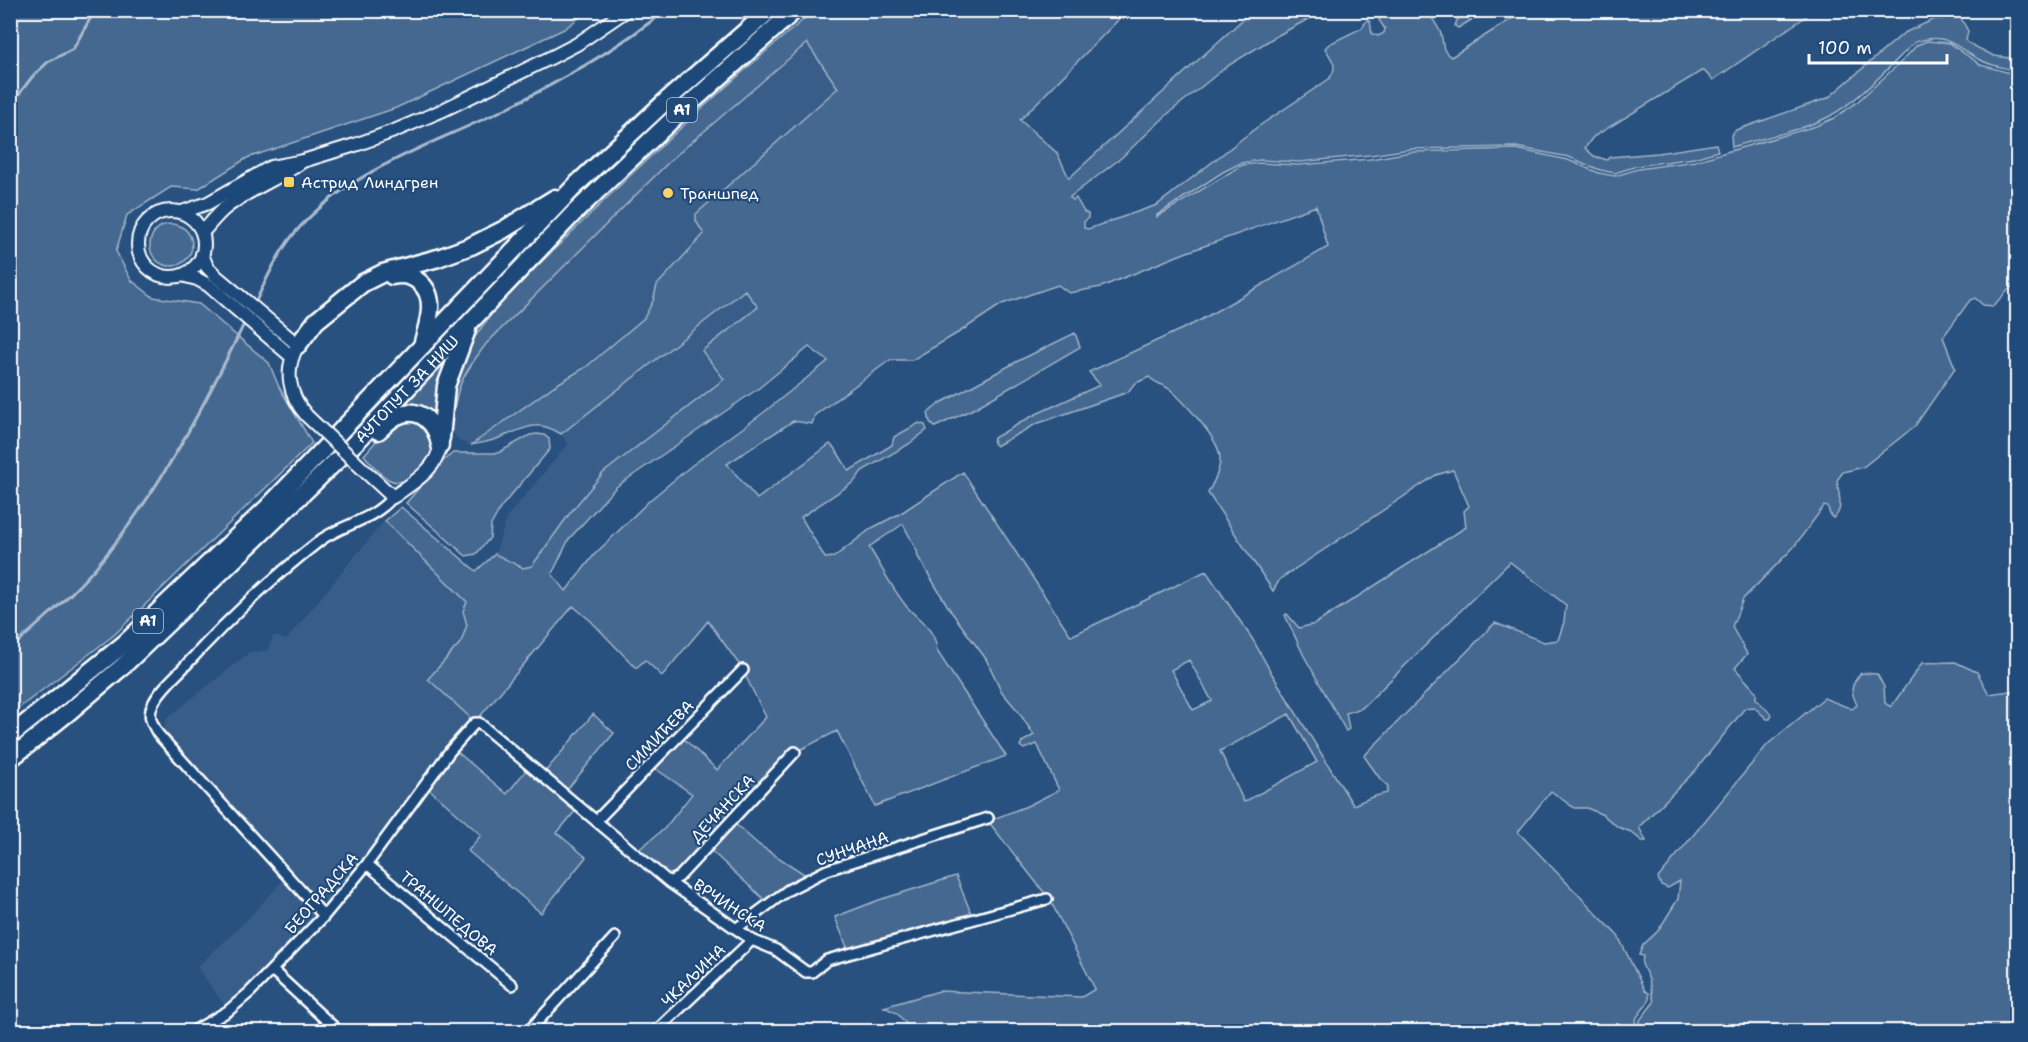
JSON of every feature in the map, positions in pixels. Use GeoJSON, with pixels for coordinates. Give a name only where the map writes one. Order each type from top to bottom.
{"type":"FeatureCollection","features":[{"type":"Feature","properties":{"kind":"highway","name":"АУТОПУТ ЗА НИШ"},"geometry":{"type":"LineString","coordinates":[[10,736],[124,644],[267,508],[578,183],[667,100],[770,10]]}},
{"type":"Feature","properties":{"kind":"highway","name":"АУТОПУТ ЗА НИШ"},"geometry":{"type":"LineString","coordinates":[[10,759],[123,666],[358,440],[573,214],[675,117],[795,10]]}},
{"type":"Feature","properties":{"kind":"highway"},"geometry":{"type":"LineString","coordinates":[[297,347],[316,321],[363,283],[383,273],[471,246],[503,230],[578,183]]}},
{"type":"Feature","properties":{"kind":"highway"},"geometry":{"type":"LineString","coordinates":[[297,347],[375,283],[396,275],[406,275],[421,282],[429,298],[430,310],[422,348]]}},
{"type":"Feature","properties":{"kind":"highway"},"geometry":{"type":"LineString","coordinates":[[440,445],[446,386],[470,321]]}},
{"type":"Feature","properties":{"kind":"highway"},"geometry":{"type":"LineString","coordinates":[[291,504],[325,481],[382,428],[400,415],[420,415],[430,420],[438,433],[440,445]]}},
{"type":"Feature","properties":{"kind":"street"},"geometry":{"type":"LineString","coordinates":[[182,213],[208,203],[271,167],[303,161],[375,138],[441,111],[561,52],[627,10]]}},
{"type":"Feature","properties":{"kind":"street"},"geometry":{"type":"LineString","coordinates":[[202,233],[219,214],[237,200],[303,161]]}},
{"type":"Feature","properties":{"kind":"street"},"geometry":{"type":"LineString","coordinates":[[182,275],[196,265],[202,254],[204,244],[202,233],[196,223],[182,213],[168,211],[155,215],[141,230],[138,244],[141,257],[149,268],[161,275],[182,275],[203,282],[228,295],[277,336],[297,347],[290,370],[292,391],[299,407],[393,497]]}},
{"type":"Feature","properties":{"kind":"street"},"geometry":{"type":"LineString","coordinates":[[202,254],[207,267],[228,295]]}},
{"type":"Feature","properties":{"kind":"street"},"geometry":{"type":"LineString","coordinates":[[324,916],[158,734],[151,723],[152,704],[203,646],[250,601],[322,539],[382,509],[393,497],[429,468],[438,454],[440,445]]}},
{"type":"Feature","properties":{"kind":"street","name":"СИМИЋЕВА"},"geometry":{"type":"LineString","coordinates":[[597,821],[743,670]]}},
{"type":"Feature","properties":{"kind":"street","name":"ВРЧИНСКА"},"geometry":{"type":"LineString","coordinates":[[450,751],[471,726],[479,723],[669,882],[752,940],[776,950],[806,972],[812,972],[827,960],[1047,899]]}},
{"type":"Feature","properties":{"kind":"street","name":"БЕОГРАДСКА"},"geometry":{"type":"LineString","coordinates":[[192,1032],[228,1011],[272,970],[324,916],[367,864],[450,751]]}},
{"type":"Feature","properties":{"kind":"street","name":"ДЕЧАНСКА"},"geometry":{"type":"LineString","coordinates":[[669,882],[679,877],[795,752]]}},
{"type":"Feature","properties":{"kind":"street","name":"СУНЧАНА"},"geometry":{"type":"LineString","coordinates":[[737,928],[788,890],[827,870],[988,818]]}},
{"type":"Feature","properties":{"kind":"street","name":"ТРАНШПЕДОВА"},"geometry":{"type":"LineString","coordinates":[[367,864],[512,986]]}},
{"type":"Feature","properties":{"kind":"street"},"geometry":{"type":"LineString","coordinates":[[528,1032],[615,937]]}},
{"type":"Feature","properties":{"kind":"street","name":"ЧКАЉИНА"},"geometry":{"type":"LineString","coordinates":[[655,1032],[752,940]]}},
{"type":"Feature","properties":{"kind":"street"},"geometry":{"type":"LineString","coordinates":[[272,970],[339,1032]]}},
{"type":"Feature","properties":{"kind":"shaded area"},"geometry":{"type":"Polygon","coordinates":[[[11,10],[588,11],[564,29],[396,108],[247,158],[198,189],[171,187],[127,215],[116,251],[131,280],[153,297],[199,304],[269,363],[279,387],[312,443],[114,635],[11,714],[11,10]]]}},
{"type":"Feature","properties":{"kind":"shaded area"},"geometry":{"type":"Polygon","coordinates":[[[814,11],[1127,11],[1020,120],[1057,153],[1069,178],[1252,11],[1323,11],[1226,67],[1170,112],[1121,158],[1070,197],[1073,200],[1076,198],[1084,212],[1088,214],[1084,228],[1088,229],[1157,205],[1256,128],[1329,79],[1334,67],[1325,48],[1362,28],[1367,20],[1370,21],[1372,34],[1378,36],[1384,33],[1385,29],[1379,20],[1382,15],[1377,11],[1428,11],[1441,34],[1444,50],[1451,57],[1524,11],[1814,11],[1713,80],[1703,70],[1593,137],[1585,148],[1594,156],[1607,160],[1610,157],[1658,153],[1716,144],[1718,151],[1694,158],[1637,166],[1615,173],[1600,170],[1569,157],[1516,147],[1411,149],[1300,162],[1260,160],[1241,163],[1223,172],[1157,217],[1242,165],[1260,163],[1299,165],[1370,159],[1411,152],[1516,149],[1568,160],[1599,173],[1615,176],[1638,169],[1695,161],[1816,126],[1834,118],[1857,102],[1917,45],[1927,41],[1949,43],[1981,65],[2017,75],[2017,281],[1993,306],[1983,305],[1975,298],[1970,300],[1943,337],[1955,368],[1915,426],[1863,467],[1843,472],[1837,480],[1840,506],[1837,515],[1833,518],[1828,507],[1824,506],[1793,548],[1743,599],[1732,627],[1747,654],[1735,668],[1756,692],[1756,699],[1772,715],[1770,719],[1754,707],[1745,708],[1695,771],[1639,827],[1646,841],[1618,827],[1603,815],[1587,808],[1574,808],[1551,791],[1518,832],[1618,936],[1645,991],[1649,993],[1649,1001],[1637,1017],[1633,1031],[912,1031],[897,1013],[884,1007],[939,991],[1082,997],[1095,989],[1050,900],[988,821],[1027,806],[1059,790],[1037,744],[1024,749],[1020,746],[1022,742],[1034,735],[1002,692],[986,659],[950,610],[918,557],[903,524],[869,547],[907,607],[934,637],[937,651],[1006,756],[875,806],[837,731],[800,750],[797,748],[677,875],[669,879],[637,851],[664,829],[692,794],[653,767],[683,738],[717,770],[766,717],[741,667],[708,621],[662,676],[645,660],[636,668],[591,621],[573,606],[477,720],[472,719],[428,679],[461,642],[467,625],[463,611],[467,602],[385,521],[401,507],[476,571],[495,554],[523,568],[532,566],[570,513],[603,473],[724,379],[702,351],[758,307],[745,290],[561,434],[552,429],[537,426],[471,445],[554,386],[586,367],[644,318],[653,301],[657,285],[704,234],[696,221],[696,214],[838,88],[807,43],[673,158],[486,344],[462,382],[458,391],[452,425],[448,425],[452,388],[464,354],[487,320],[528,275],[661,146],[814,11]],[[1316,206],[1182,254],[1101,287],[1069,293],[1058,285],[1002,304],[912,360],[890,360],[815,415],[812,424],[793,421],[727,464],[757,499],[830,444],[849,471],[892,445],[894,437],[919,423],[925,425],[927,430],[909,444],[862,471],[854,482],[801,517],[825,558],[834,557],[872,528],[901,513],[963,472],[1071,636],[1206,571],[1253,640],[1353,805],[1387,793],[1388,786],[1364,756],[1495,623],[1544,642],[1558,640],[1564,622],[1566,605],[1510,562],[1362,708],[1346,713],[1349,729],[1346,731],[1303,654],[1285,615],[1287,614],[1299,628],[1315,624],[1466,527],[1464,511],[1469,506],[1453,470],[1436,475],[1280,579],[1273,591],[1208,493],[1220,463],[1219,452],[1212,438],[1173,392],[1149,377],[1134,384],[1128,392],[1036,424],[996,446],[993,443],[994,438],[1032,416],[1100,385],[1089,372],[1197,322],[1328,247],[1316,206]],[[809,347],[759,388],[616,487],[569,539],[552,574],[566,591],[594,555],[650,500],[828,361],[809,347]],[[1189,660],[1171,670],[1193,710],[1212,701],[1189,660]],[[1289,714],[1220,751],[1244,802],[1317,762],[1289,714]]]}},
{"type":"Feature","properties":{"kind":"shaded area"},"geometry":{"type":"Polygon","coordinates":[[[1471,11],[1486,11],[1458,28],[1455,26],[1457,20],[1471,11]]]}},
{"type":"Feature","properties":{"kind":"shaded area"},"geometry":{"type":"Polygon","coordinates":[[[1939,11],[1957,11],[1968,31],[1966,40],[1968,43],[1994,56],[2017,59],[2017,71],[1984,62],[1943,39],[1926,39],[1915,42],[1864,91],[1830,116],[1796,130],[1732,147],[1731,135],[1736,130],[1828,98],[1904,33],[1935,19],[1943,19],[1939,11]]]}},
{"type":"Feature","properties":{"kind":"shaded area"},"geometry":{"type":"Polygon","coordinates":[[[807,43],[838,88],[696,214],[696,221],[704,234],[657,285],[653,301],[644,318],[586,367],[554,386],[471,445],[459,441],[452,432],[455,398],[464,373],[486,344],[673,158],[807,43]]]}},
{"type":"Feature","properties":{"kind":"shaded area"},"geometry":{"type":"Polygon","coordinates":[[[171,224],[179,225],[186,230],[191,237],[191,253],[186,260],[179,265],[171,266],[163,265],[156,260],[151,253],[150,245],[151,237],[156,230],[163,225],[171,224]]]}},
{"type":"Feature","properties":{"kind":"shaded area"},"geometry":{"type":"Polygon","coordinates":[[[745,290],[758,307],[724,378],[603,473],[570,513],[532,566],[524,568],[495,554],[507,517],[568,444],[561,434],[745,290]]]}},
{"type":"Feature","properties":{"kind":"shaded area"},"geometry":{"type":"Polygon","coordinates":[[[1075,333],[1080,347],[975,408],[935,427],[930,422],[928,413],[939,404],[1075,333]]]}},
{"type":"Feature","properties":{"kind":"shaded area"},"geometry":{"type":"Polygon","coordinates":[[[446,357],[448,358],[439,427],[399,407],[446,357]]]}},
{"type":"Feature","properties":{"kind":"shaded area"},"geometry":{"type":"Polygon","coordinates":[[[411,420],[425,425],[434,447],[416,473],[410,478],[395,482],[381,474],[364,455],[390,428],[403,421],[411,420]]]}},
{"type":"Feature","properties":{"kind":"shaded area"},"geometry":{"type":"Polygon","coordinates":[[[537,434],[549,439],[550,449],[501,507],[491,525],[490,538],[476,554],[466,556],[406,503],[443,461],[453,453],[498,453],[530,435],[537,434]]]}},
{"type":"Feature","properties":{"kind":"shaded area"},"geometry":{"type":"Polygon","coordinates":[[[384,521],[467,602],[463,611],[467,625],[461,642],[428,679],[472,719],[411,794],[333,899],[327,902],[321,901],[165,734],[165,725],[166,719],[250,652],[267,651],[274,635],[286,640],[384,521]]]}},
{"type":"Feature","properties":{"kind":"shaded area"},"geometry":{"type":"Polygon","coordinates":[[[1955,662],[1977,672],[1989,694],[2017,690],[2017,1031],[1637,1031],[1640,1020],[1654,1002],[1649,980],[1642,964],[1643,956],[1639,955],[1643,945],[1658,931],[1678,899],[1680,881],[1668,888],[1661,885],[1658,878],[1768,744],[1824,698],[1852,709],[1857,705],[1852,692],[1853,685],[1861,673],[1877,674],[1884,687],[1885,703],[1891,707],[1922,663],[1955,662]]]}},
{"type":"Feature","properties":{"kind":"shaded area"},"geometry":{"type":"Polygon","coordinates":[[[593,714],[614,733],[565,792],[545,772],[593,714]]]}},
{"type":"Feature","properties":{"kind":"shaded area"},"geometry":{"type":"Polygon","coordinates":[[[455,750],[507,794],[526,770],[576,810],[557,833],[586,857],[541,913],[468,851],[481,835],[428,788],[455,750]]]}},
{"type":"Feature","properties":{"kind":"shaded area"},"geometry":{"type":"Polygon","coordinates":[[[733,822],[759,845],[809,877],[767,902],[708,848],[733,822]]]}},
{"type":"Feature","properties":{"kind":"shaded area"},"geometry":{"type":"Polygon","coordinates":[[[956,876],[973,918],[849,952],[835,917],[879,900],[956,876]]]}},
{"type":"Feature","properties":{"kind":"shaded area"},"geometry":{"type":"Polygon","coordinates":[[[285,878],[316,913],[317,918],[240,996],[225,1006],[197,967],[246,921],[285,878]]]}},
{"type":"Feature","properties":{"kind":"waterway"},"geometry":{"type":"LineString","coordinates":[[10,121],[18,110],[16,98],[32,77],[48,62],[73,49],[95,10]]}},
{"type":"Feature","properties":{"kind":"waterway"},"geometry":{"type":"LineString","coordinates":[[255,303],[277,259],[293,235],[315,212],[338,193],[391,162],[503,110],[567,76],[608,52],[666,10]]}},
{"type":"Feature","properties":{"kind":"waterway"},"geometry":{"type":"LineString","coordinates":[[10,649],[86,578],[140,510],[196,418],[245,322]]}},
{"type":"Feature","properties":{"kind":"place","name":"Астрид Линдгрен"},"geometry":{"type":"Point","coordinates":[289,182]}},
{"type":"Feature","properties":{"kind":"place","name":"Траншпед"},"geometry":{"type":"Point","coordinates":[668,193]}}]}
